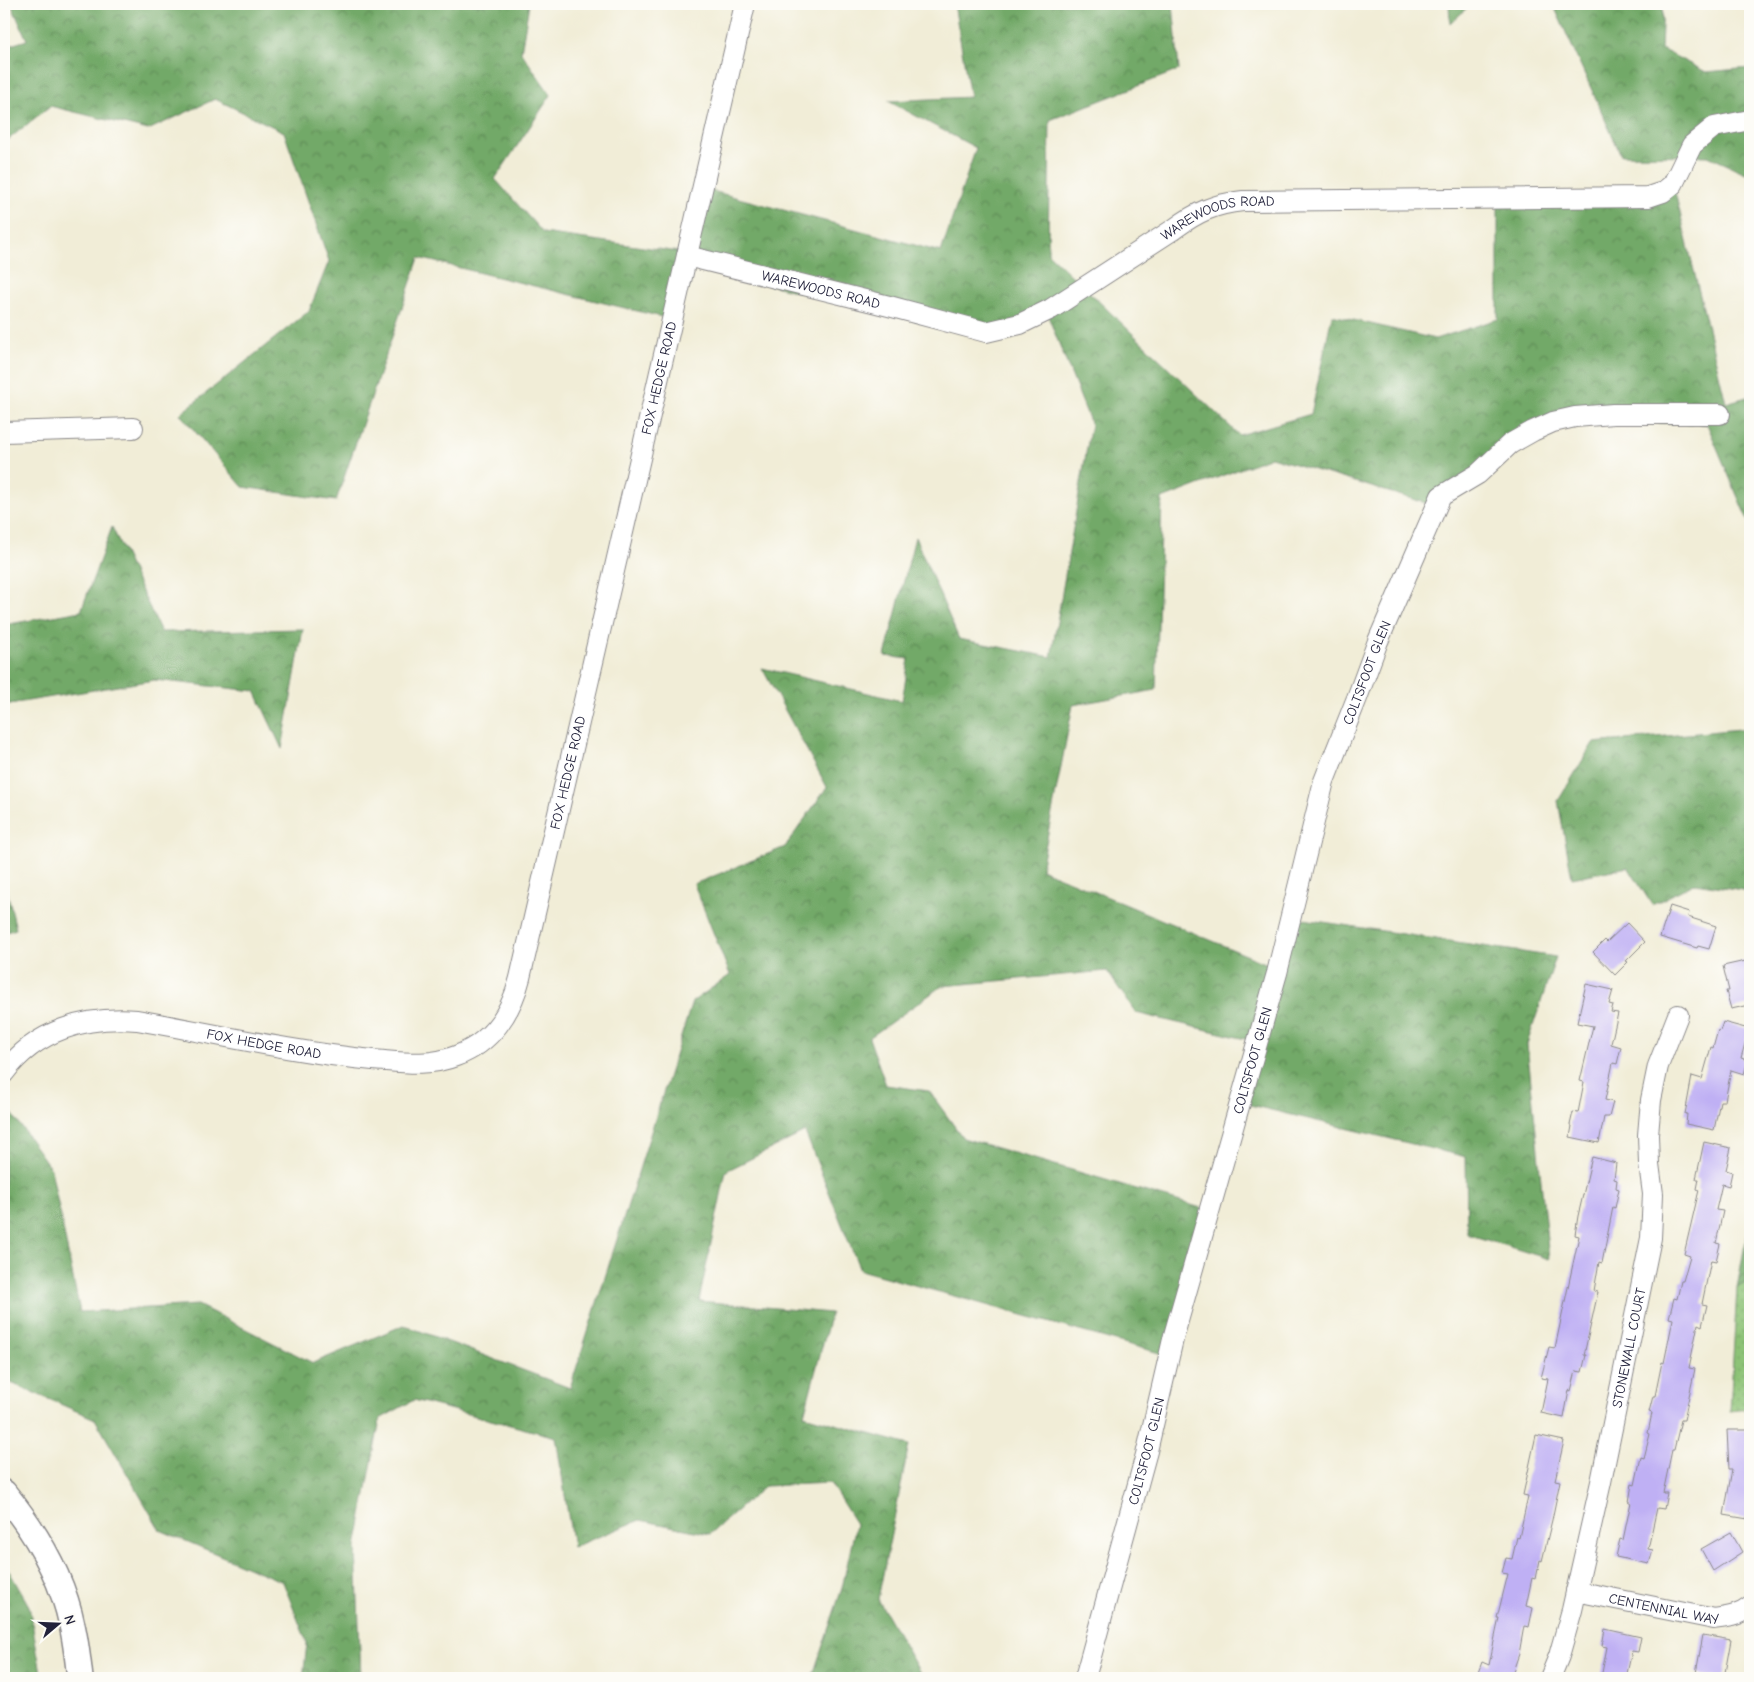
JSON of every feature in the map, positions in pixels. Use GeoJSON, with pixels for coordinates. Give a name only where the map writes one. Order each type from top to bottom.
{"type":"FeatureCollection","features":[{"type":"Feature","properties":{"kind":"main road"},"geometry":{"type":"LineString","coordinates":[[4,1493],[34,1534],[60,1582],[72,1624],[80,1678]]}},
{"type":"Feature","properties":{"kind":"street","name":"FOX HEDGE ROAD"},"geometry":{"type":"LineString","coordinates":[[4,1073],[26,1050],[46,1036],[88,1021],[113,1018],[137,1020],[278,1047],[337,1056],[418,1064],[438,1062],[474,1047],[492,1033],[505,1016],[515,997],[520,978],[745,4]]}},
{"type":"Feature","properties":{"kind":"street","name":"WAREWOODS ROAD"},"geometry":{"type":"LineString","coordinates":[[687,256],[986,332],[1020,324],[1051,309],[1174,230],[1192,216],[1211,207],[1243,201],[1648,197],[1663,192],[1673,184],[1692,146],[1714,126],[1750,120]]}},
{"type":"Feature","properties":{"kind":"street","name":"COLTSFOOT GLEN"},"geometry":{"type":"LineString","coordinates":[[1085,1678],[1147,1451],[1174,1335],[1277,973],[1324,781],[1378,641],[1441,496],[1478,474],[1510,444],[1533,431],[1560,421],[1575,417],[1613,414],[1720,414]]}},
{"type":"Feature","properties":{"kind":"street"},"geometry":{"type":"LineString","coordinates":[[4,432],[132,428]]}},
{"type":"Feature","properties":{"kind":"street","name":"STONEWALL COURT"},"geometry":{"type":"LineString","coordinates":[[1550,1678],[1559,1656],[1576,1591],[1601,1482],[1651,1238],[1653,1194],[1648,1134],[1651,1100],[1658,1066],[1678,1015]]}},
{"type":"Feature","properties":{"kind":"street","name":"CENTENNIAL WAY"},"geometry":{"type":"LineString","coordinates":[[1576,1591],[1714,1619],[1731,1617],[1746,1611],[1750,1607]]}},
{"type":"Feature","properties":{"kind":"green space"},"geometry":{"type":"Polygon","coordinates":[[[11,4],[529,4],[521,52],[551,95],[495,179],[543,233],[686,253],[701,188],[941,252],[976,148],[888,101],[970,97],[954,4],[1173,4],[1179,70],[1050,120],[1048,253],[1239,435],[1311,414],[1332,315],[1435,339],[1498,319],[1498,197],[1675,192],[1726,403],[1750,396],[1750,526],[1707,424],[1533,420],[1439,507],[1271,457],[1162,499],[1156,690],[1073,705],[1041,869],[1277,968],[1290,917],[1556,957],[1527,1044],[1549,1259],[1467,1234],[1466,1157],[1242,1103],[1258,1042],[1136,1013],[1107,971],[942,986],[869,1038],[886,1085],[929,1091],[963,1138],[1215,1212],[1170,1356],[860,1270],[805,1132],[726,1171],[699,1301],[831,1313],[804,1415],[909,1445],[878,1599],[923,1678],[812,1678],[842,1588],[856,1524],[830,1483],[765,1486],[710,1534],[640,1520],[573,1547],[556,1437],[414,1400],[380,1419],[356,1547],[361,1678],[303,1678],[307,1643],[283,1582],[160,1530],[95,1419],[4,1380],[4,1102],[51,1169],[80,1312],[198,1305],[313,1363],[404,1325],[570,1388],[692,1002],[730,975],[694,884],[785,847],[827,787],[762,668],[902,701],[909,659],[885,656],[915,537],[959,639],[1051,657],[1091,424],[1048,316],[963,332],[684,264],[670,319],[419,258],[336,501],[243,487],[180,414],[309,311],[329,261],[284,132],[215,99],[148,130],[50,106],[4,143],[4,47],[27,40],[11,4]]]}},
{"type":"Feature","properties":{"kind":"green space"},"geometry":{"type":"Polygon","coordinates":[[[1449,4],[1471,4],[1450,24],[1449,4]]]}},
{"type":"Feature","properties":{"kind":"green space"},"geometry":{"type":"Polygon","coordinates":[[[1553,4],[1663,4],[1661,49],[1706,72],[1750,68],[1750,175],[1708,156],[1621,155],[1553,4]]]}},
{"type":"Feature","properties":{"kind":"green space"},"geometry":{"type":"Polygon","coordinates":[[[112,527],[161,632],[303,629],[282,749],[255,691],[154,680],[4,705],[4,625],[81,611],[112,527]]]}},
{"type":"Feature","properties":{"kind":"green space"},"geometry":{"type":"Polygon","coordinates":[[[1750,728],[1750,891],[1695,883],[1652,905],[1628,867],[1572,878],[1558,801],[1593,743],[1750,728]]]}},
{"type":"Feature","properties":{"kind":"green space"},"geometry":{"type":"Polygon","coordinates":[[[4,878],[16,929],[4,933],[4,878]]]}},
{"type":"Feature","properties":{"kind":"green space"},"geometry":{"type":"Polygon","coordinates":[[[1750,1216],[1750,1280],[1737,1288],[1750,1216]]]}},
{"type":"Feature","properties":{"kind":"green space"},"geometry":{"type":"Polygon","coordinates":[[[1750,1280],[1750,1409],[1730,1411],[1737,1288],[1750,1280]]]}},
{"type":"Feature","properties":{"kind":"green space"},"geometry":{"type":"Polygon","coordinates":[[[4,1562],[29,1606],[42,1678],[4,1678],[4,1562]]]}},
{"type":"Feature","properties":{"kind":"building"},"geometry":{"type":"Polygon","coordinates":[[[1670,906],[1689,912],[1688,917],[1716,926],[1709,949],[1698,946],[1697,948],[1660,937],[1670,906]]]}},
{"type":"Feature","properties":{"kind":"building"},"geometry":{"type":"Polygon","coordinates":[[[1627,923],[1645,942],[1615,975],[1593,952],[1627,923]]]}},
{"type":"Feature","properties":{"kind":"building"},"geometry":{"type":"Polygon","coordinates":[[[1750,960],[1750,1005],[1731,1009],[1726,991],[1729,991],[1723,966],[1750,960]]]}},
{"type":"Feature","properties":{"kind":"building"},"geometry":{"type":"Polygon","coordinates":[[[1586,984],[1613,990],[1609,1004],[1613,1005],[1611,1012],[1618,1013],[1611,1044],[1621,1047],[1617,1064],[1613,1063],[1605,1100],[1613,1102],[1609,1117],[1604,1117],[1599,1143],[1570,1137],[1573,1112],[1578,1113],[1584,1082],[1580,1081],[1593,1026],[1577,1023],[1586,984]]]}},
{"type":"Feature","properties":{"kind":"building"},"geometry":{"type":"Polygon","coordinates":[[[1723,1022],[1749,1029],[1741,1058],[1748,1060],[1744,1074],[1731,1070],[1725,1101],[1720,1101],[1714,1130],[1686,1124],[1687,1114],[1685,1114],[1692,1076],[1702,1079],[1711,1047],[1713,1048],[1718,1030],[1720,1031],[1723,1022]]]}},
{"type":"Feature","properties":{"kind":"building"},"geometry":{"type":"Polygon","coordinates":[[[1704,1142],[1731,1148],[1726,1170],[1732,1172],[1729,1186],[1722,1184],[1716,1210],[1723,1211],[1716,1243],[1720,1244],[1716,1261],[1711,1260],[1702,1304],[1707,1305],[1702,1326],[1698,1324],[1689,1368],[1695,1369],[1684,1420],[1681,1420],[1674,1450],[1672,1450],[1663,1493],[1667,1493],[1664,1509],[1657,1508],[1648,1549],[1653,1550],[1649,1564],[1616,1557],[1620,1539],[1623,1540],[1631,1502],[1629,1502],[1632,1484],[1635,1485],[1641,1457],[1644,1458],[1650,1434],[1648,1433],[1652,1413],[1649,1412],[1653,1396],[1655,1396],[1662,1362],[1664,1363],[1673,1319],[1669,1318],[1674,1298],[1677,1299],[1690,1256],[1684,1254],[1699,1190],[1697,1189],[1699,1179],[1696,1179],[1704,1142]]]}},
{"type":"Feature","properties":{"kind":"building"},"geometry":{"type":"Polygon","coordinates":[[[1592,1157],[1616,1163],[1614,1179],[1617,1180],[1616,1188],[1619,1189],[1615,1208],[1613,1207],[1602,1263],[1599,1262],[1594,1291],[1598,1292],[1582,1372],[1576,1371],[1571,1391],[1569,1390],[1564,1418],[1541,1413],[1548,1379],[1541,1378],[1549,1347],[1555,1348],[1579,1236],[1575,1235],[1578,1216],[1592,1157]]]}},
{"type":"Feature","properties":{"kind":"building"},"geometry":{"type":"Polygon","coordinates":[[[1727,1430],[1750,1430],[1750,1509],[1748,1519],[1724,1515],[1732,1469],[1729,1469],[1727,1430]]]}},
{"type":"Feature","properties":{"kind":"building"},"geometry":{"type":"Polygon","coordinates":[[[1536,1435],[1564,1441],[1555,1480],[1560,1481],[1552,1520],[1542,1561],[1540,1560],[1535,1579],[1532,1578],[1526,1606],[1533,1608],[1529,1627],[1524,1626],[1519,1654],[1512,1674],[1520,1678],[1476,1678],[1482,1662],[1489,1665],[1499,1618],[1497,1618],[1508,1574],[1502,1573],[1506,1558],[1512,1559],[1517,1537],[1519,1538],[1528,1496],[1523,1495],[1536,1435]]]}},
{"type":"Feature","properties":{"kind":"building"},"geometry":{"type":"Polygon","coordinates":[[[1731,1532],[1742,1552],[1713,1571],[1701,1549],[1731,1532]]]}},
{"type":"Feature","properties":{"kind":"building"},"geometry":{"type":"Polygon","coordinates":[[[1605,1629],[1641,1637],[1638,1652],[1632,1651],[1626,1678],[1601,1678],[1607,1647],[1602,1646],[1605,1629]]]}},
{"type":"Feature","properties":{"kind":"building"},"geometry":{"type":"Polygon","coordinates":[[[1703,1635],[1731,1640],[1724,1678],[1696,1673],[1703,1635]]]}}]}
